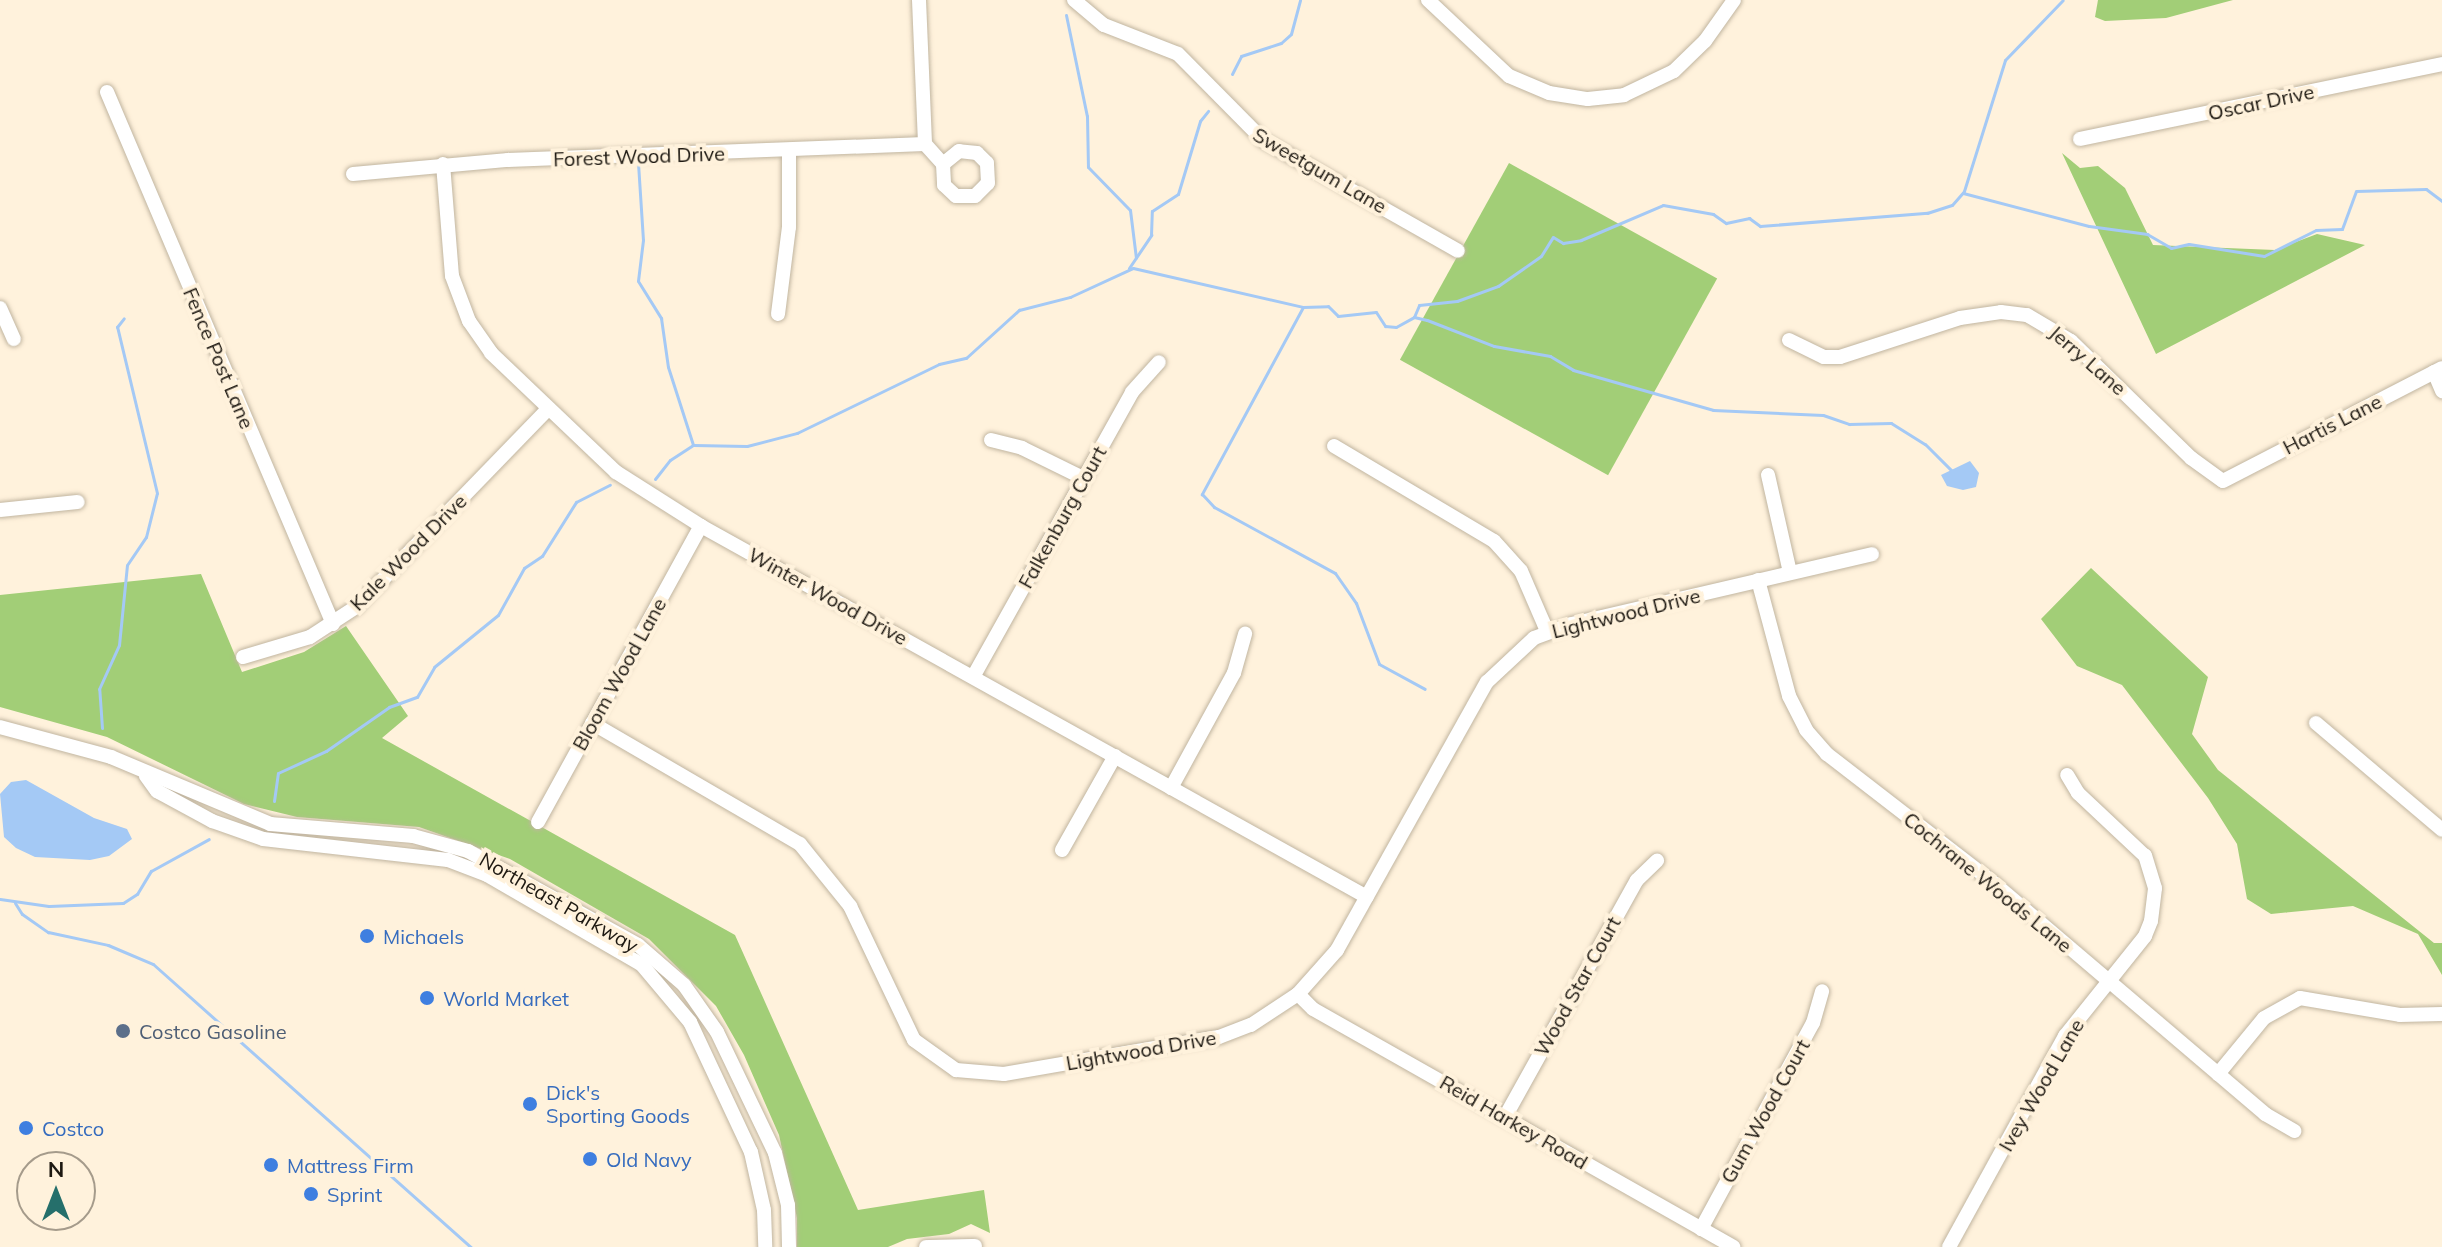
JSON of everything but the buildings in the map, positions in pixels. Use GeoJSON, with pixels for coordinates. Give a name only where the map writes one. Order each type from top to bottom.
{"type":"FeatureCollection","features":[{"type":"Feature","properties":{"kind":"street"},"geometry":{"type":"LineString","coordinates":[[919,0],[925,144],[943,164]]}},
{"type":"Feature","properties":{"kind":"street","name":"Sweetgum Lane"},"geometry":{"type":"LineString","coordinates":[[1074,0],[1104,25],[1178,54],[1263,140],[1458,251]]}},
{"type":"Feature","properties":{"kind":"street"},"geometry":{"type":"LineString","coordinates":[[1428,0],[1509,76],[1549,93],[1588,99],[1624,95],[1674,71],[1705,41],[1734,0]]}},
{"type":"Feature","properties":{"kind":"street","name":"Oscar Drive"},"geometry":{"type":"LineString","coordinates":[[2080,139],[2442,64]]}},
{"type":"Feature","properties":{"kind":"street","name":"Fence Post Lane"},"geometry":{"type":"LineString","coordinates":[[107,92],[333,624]]}},
{"type":"Feature","properties":{"kind":"street","name":"Forest Wood Drive"},"geometry":{"type":"LineString","coordinates":[[353,174],[443,164],[925,144]]}},
{"type":"Feature","properties":{"kind":"street"},"geometry":{"type":"LineString","coordinates":[[778,314],[789,227],[789,151]]}},
{"type":"Feature","properties":{"kind":"street","name":"Winter Wood Drive"},"geometry":{"type":"LineString","coordinates":[[443,164],[449,259],[462,307],[491,353],[623,478],[701,526],[1367,897]]}},
{"type":"Feature","properties":{"kind":"street"},"geometry":{"type":"LineString","coordinates":[[0,308],[14,339]]}},
{"type":"Feature","properties":{"kind":"street","name":"Jerry Lane"},"geometry":{"type":"LineString","coordinates":[[1789,340],[1824,357],[1840,357],[1960,318],[2027,315],[2071,341],[2191,458],[2223,481]]}},
{"type":"Feature","properties":{"kind":"street","name":"Falkenburg Court"},"geometry":{"type":"LineString","coordinates":[[973,677],[1132,392],[1159,362]]}},
{"type":"Feature","properties":{"kind":"street"},"geometry":{"type":"LineString","coordinates":[[2438,370],[2442,391]]}},
{"type":"Feature","properties":{"kind":"street","name":"Hartis Lane"},"geometry":{"type":"LineString","coordinates":[[2223,481],[2438,370]]}},
{"type":"Feature","properties":{"kind":"street","name":"Kale Wood Drive"},"geometry":{"type":"LineString","coordinates":[[243,657],[292,644],[333,624],[369,596],[548,409]]}},
{"type":"Feature","properties":{"kind":"street"},"geometry":{"type":"LineString","coordinates":[[991,440],[1022,448],[1083,478]]}},
{"type":"Feature","properties":{"kind":"street"},"geometry":{"type":"LineString","coordinates":[[1334,446],[1494,541],[1521,571],[1547,631]]}},
{"type":"Feature","properties":{"kind":"street"},"geometry":{"type":"LineString","coordinates":[[1768,475],[1790,573]]}},
{"type":"Feature","properties":{"kind":"street"},"geometry":{"type":"LineString","coordinates":[[0,510],[78,502]]}},
{"type":"Feature","properties":{"kind":"street","name":"Bloom Wood Lane"},"geometry":{"type":"LineString","coordinates":[[538,822],[701,526]]}},
{"type":"Feature","properties":{"kind":"street","name":"Lightwood Drive"},"geometry":{"type":"LineString","coordinates":[[592,723],[800,844],[850,906],[906,1028],[925,1051],[956,1070],[1004,1074],[1211,1039],[1251,1025],[1298,994],[1328,963],[1487,682],[1517,650],[1547,631],[1872,554]]}},
{"type":"Feature","properties":{"kind":"street","name":"Cochrane Woods Lane"},"geometry":{"type":"LineString","coordinates":[[1758,580],[1789,696],[1815,742],[2109,981],[2265,1114],[2295,1131]]}},
{"type":"Feature","properties":{"kind":"street"},"geometry":{"type":"LineString","coordinates":[[1171,788],[1234,673],[1245,634]]}},
{"type":"Feature","properties":{"kind":"street"},"geometry":{"type":"LineString","coordinates":[[2316,723],[2442,830]]}},
{"type":"Feature","properties":{"kind":"street","name":"Northeast Parkway"},"geometry":{"type":"LineString","coordinates":[[0,727],[80,746],[146,776],[270,824],[413,836],[468,851],[638,945],[684,985],[717,1032],[775,1153],[788,1205],[789,1247]]}},
{"type":"Feature","properties":{"kind":"street"},"geometry":{"type":"LineString","coordinates":[[1062,850],[1115,756]]}},
{"type":"Feature","properties":{"kind":"street","name":"Ivey Wood Lane"},"geometry":{"type":"LineString","coordinates":[[1949,1247],[2065,1036],[2145,936],[2155,888],[2145,856],[2078,793],[2067,775]]}},
{"type":"Feature","properties":{"kind":"street","name":"Northeast Parkway"},"geometry":{"type":"LineString","coordinates":[[146,776],[157,791],[212,821],[263,839],[448,860],[501,882],[642,965],[690,1022],[751,1152],[764,1210],[765,1247]]}},
{"type":"Feature","properties":{"kind":"street","name":"Wood Star Court"},"geometry":{"type":"LineString","coordinates":[[1505,1117],[1637,880],[1657,861]]}},
{"type":"Feature","properties":{"kind":"street","name":"Gum Wood Court"},"geometry":{"type":"LineString","coordinates":[[1701,1229],[1813,1023],[1822,991]]}},
{"type":"Feature","properties":{"kind":"street","name":"Reid Harkey Road"},"geometry":{"type":"LineString","coordinates":[[1298,994],[1313,1009],[1733,1247]]}},
{"type":"Feature","properties":{"kind":"street"},"geometry":{"type":"LineString","coordinates":[[2218,1074],[2264,1018],[2300,998],[2400,1015],[2442,1014]]}},
{"type":"Feature","properties":{"kind":"street"},"geometry":{"type":"LineString","coordinates":[[926,1247],[975,1246]]}},
{"type":"Feature","properties":{"kind":"green space"},"geometry":{"type":"Polygon","coordinates":[[[2098,0],[2233,0],[2166,18],[2105,21],[2095,17],[2098,0]]]}},
{"type":"Feature","properties":{"kind":"green space"},"geometry":{"type":"Polygon","coordinates":[[[2062,153],[2080,168],[2098,166],[2125,188],[2153,245],[2275,250],[2317,234],[2365,245],[2156,354],[2062,153]]]}},
{"type":"Feature","properties":{"kind":"green space"},"geometry":{"type":"Polygon","coordinates":[[[1509,163],[1717,278],[1608,475],[1400,360],[1509,163]]]}},
{"type":"Feature","properties":{"kind":"green space"},"geometry":{"type":"Polygon","coordinates":[[[2091,568],[2208,677],[2192,734],[2218,770],[2434,943],[2442,943],[2442,975],[2418,934],[2353,906],[2271,914],[2247,899],[2237,844],[2208,798],[2122,685],[2077,666],[2041,619],[2091,568]]]}},
{"type":"Feature","properties":{"kind":"green space"},"geometry":{"type":"Polygon","coordinates":[[[201,574],[242,672],[304,652],[346,626],[408,716],[382,738],[735,935],[858,1210],[984,1190],[990,1233],[971,1224],[949,1234],[907,1239],[888,1247],[797,1247],[797,1218],[779,1135],[744,1055],[716,1006],[649,939],[510,859],[419,827],[297,817],[244,804],[107,737],[0,707],[0,595],[201,574]]]}},
{"type":"Feature","properties":{"kind":"water"},"geometry":{"type":"Polygon","coordinates":[[[1970,461],[1979,473],[1976,487],[1963,490],[1947,486],[1941,475],[1970,461]]]}},
{"type":"Feature","properties":{"kind":"water"},"geometry":{"type":"Polygon","coordinates":[[[26,780],[94,818],[127,829],[132,839],[109,856],[90,860],[35,857],[16,848],[4,837],[0,794],[11,782],[26,780]]]}},
{"type":"Feature","properties":{"kind":"waterway"},"geometry":{"type":"LineString","coordinates":[[1232,74],[1241,56],[1281,43],[1291,34],[1300,0]]}},
{"type":"Feature","properties":{"kind":"waterway"},"geometry":{"type":"LineString","coordinates":[[1414,317],[1419,305],[1457,301],[1498,286],[1541,256],[1553,237],[1563,243],[1581,240],[1663,205],[1713,214],[1726,223],[1749,218],[1760,226],[1927,213],[1952,205],[1964,191],[2005,60],[2063,0]]}},
{"type":"Feature","properties":{"kind":"waterway"},"geometry":{"type":"LineString","coordinates":[[1066,15],[1087,116],[1088,167],[1130,210],[1136,258]]}},
{"type":"Feature","properties":{"kind":"waterway"},"geometry":{"type":"LineString","coordinates":[[1129,268],[1151,235],[1152,211],[1178,194],[1200,121],[1208,111]]}},
{"type":"Feature","properties":{"kind":"waterway"},"geometry":{"type":"LineString","coordinates":[[638,163],[643,240],[638,281],[661,318],[668,367],[693,445]]}},
{"type":"Feature","properties":{"kind":"waterway"},"geometry":{"type":"LineString","coordinates":[[1963,193],[2089,226],[2147,234],[2171,248],[2189,244],[2264,256],[2316,230],[2342,229],[2356,191],[2426,189],[2442,201]]}},
{"type":"Feature","properties":{"kind":"waterway"},"geometry":{"type":"LineString","coordinates":[[655,479],[670,460],[693,445],[747,446],[797,433],[939,364],[966,358],[1019,310],[1070,297],[1133,268],[1303,307],[1328,306],[1338,316],[1376,312],[1385,326],[1396,327],[1414,317],[1427,320],[1494,346],[1550,356],[1573,370],[1713,410],[1823,415],[1849,424],[1891,423],[1925,444],[1952,471]]}},
{"type":"Feature","properties":{"kind":"waterway"},"geometry":{"type":"LineString","coordinates":[[1303,307],[1202,494],[1214,507],[1335,573],[1356,603],[1379,664],[1425,689]]}},
{"type":"Feature","properties":{"kind":"waterway"},"geometry":{"type":"LineString","coordinates":[[102,728],[99,689],[119,645],[127,565],[146,537],[157,493],[117,327],[124,318]]}},
{"type":"Feature","properties":{"kind":"waterway"},"geometry":{"type":"LineString","coordinates":[[274,801],[278,773],[326,751],[389,707],[417,697],[434,667],[498,615],[524,568],[542,556],[576,502],[610,485]]}},
{"type":"Feature","properties":{"kind":"waterway"},"geometry":{"type":"LineString","coordinates":[[0,899],[49,906],[123,903],[137,894],[151,871],[209,839]]}},
{"type":"Feature","properties":{"kind":"waterway"},"geometry":{"type":"LineString","coordinates":[[15,903],[22,914],[48,932],[108,945],[153,964],[471,1247]]}},
{"type":"Feature","properties":{"kind":"place","name":"Michaels"},"geometry":{"type":"Point","coordinates":[367,936]}},
{"type":"Feature","properties":{"kind":"place","name":"World Market"},"geometry":{"type":"Point","coordinates":[427,998]}},
{"type":"Feature","properties":{"kind":"place","name":"Costco Gasoline"},"geometry":{"type":"Point","coordinates":[123,1031]}},
{"type":"Feature","properties":{"kind":"place","name":"Dick's Sporting Goods"},"geometry":{"type":"Point","coordinates":[530,1104]}},
{"type":"Feature","properties":{"kind":"place","name":"Costco"},"geometry":{"type":"Point","coordinates":[26,1128]}},
{"type":"Feature","properties":{"kind":"place","name":"Old Navy"},"geometry":{"type":"Point","coordinates":[590,1159]}},
{"type":"Feature","properties":{"kind":"place","name":"Mattress Firm"},"geometry":{"type":"Point","coordinates":[271,1165]}},
{"type":"Feature","properties":{"kind":"place","name":"Sprint"},"geometry":{"type":"Point","coordinates":[311,1194]}}]}
